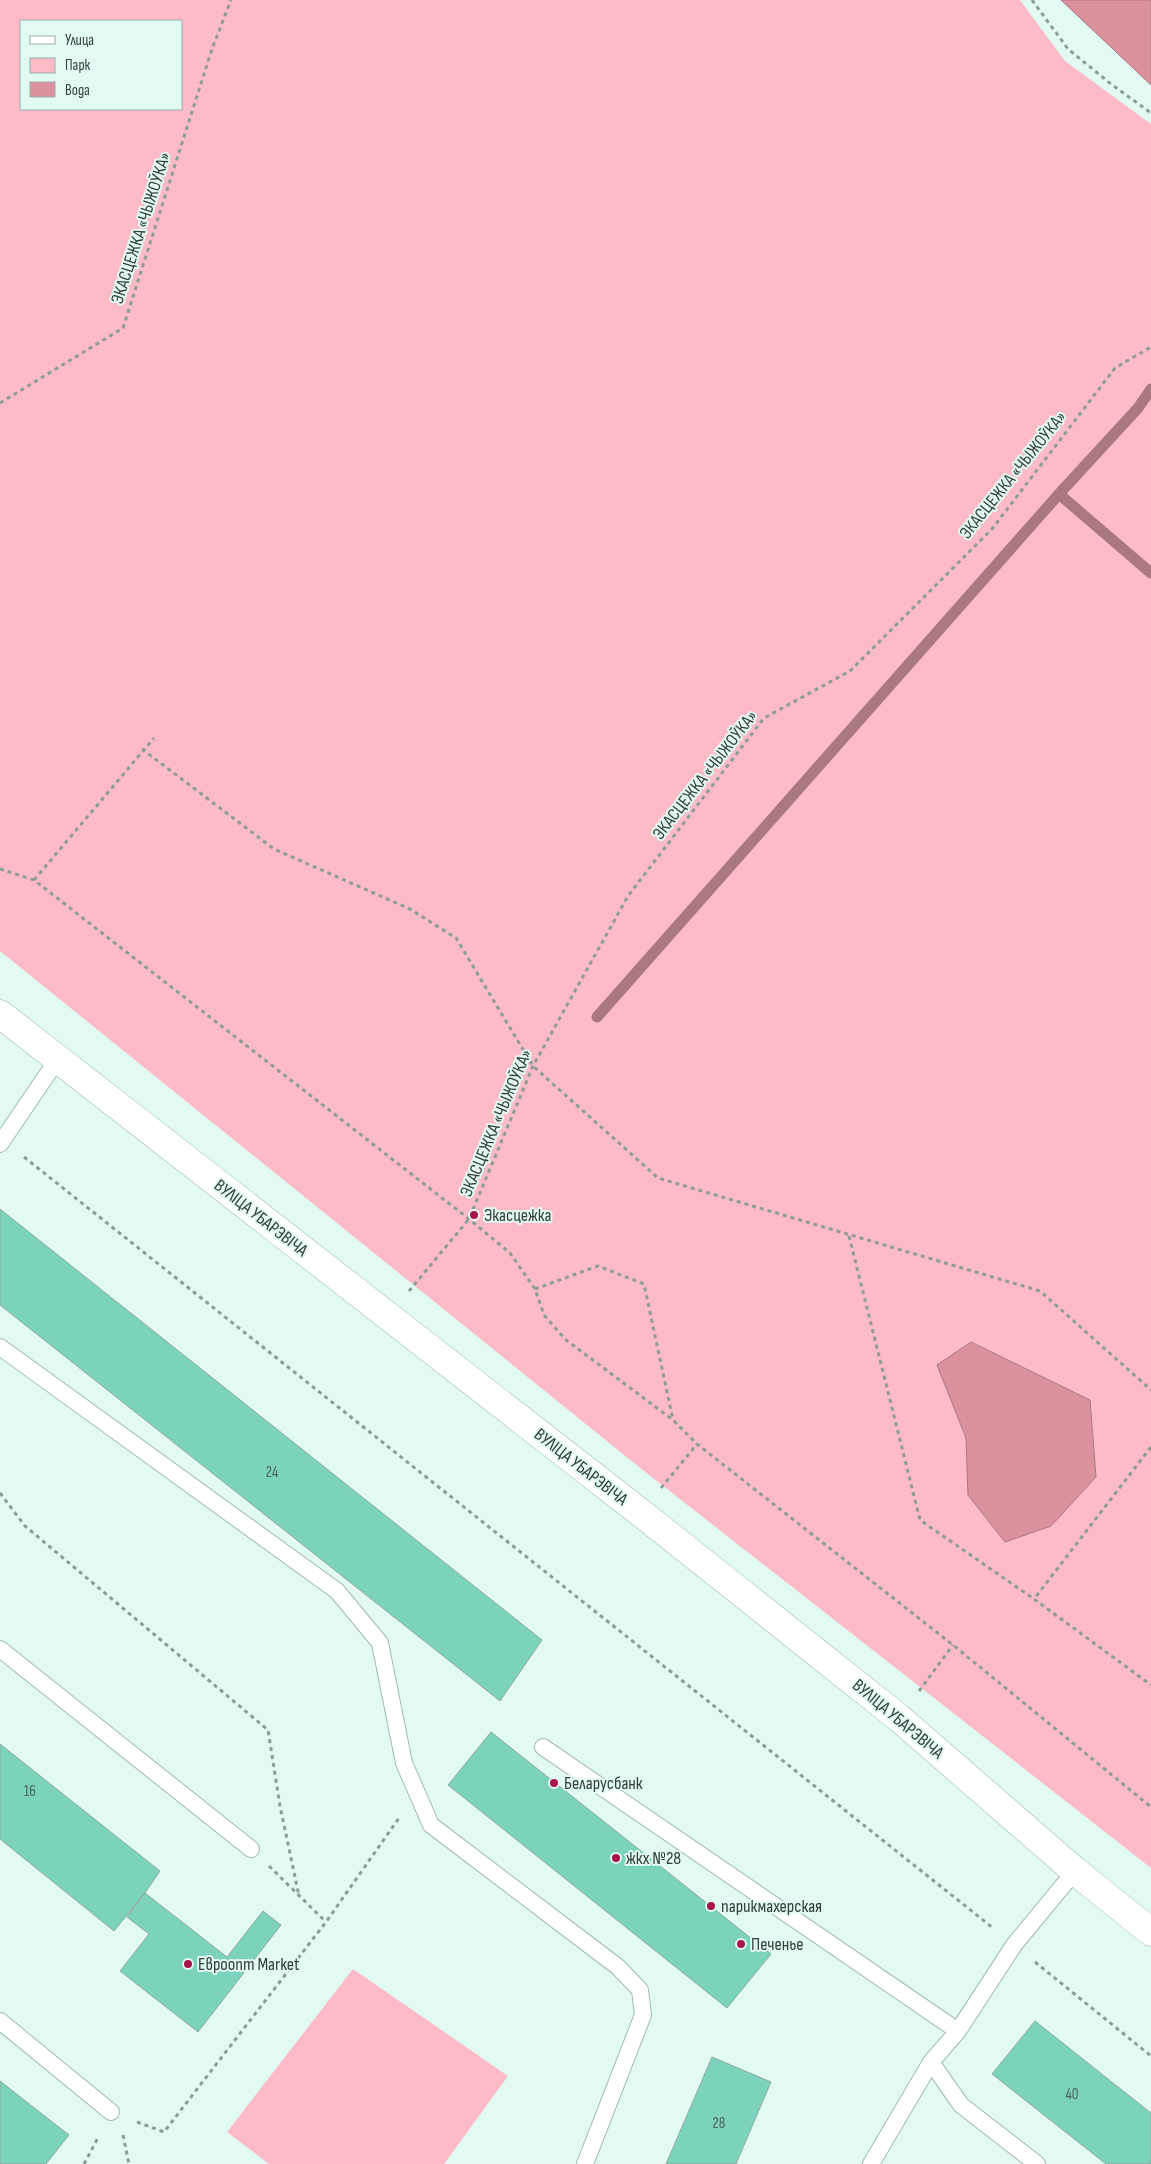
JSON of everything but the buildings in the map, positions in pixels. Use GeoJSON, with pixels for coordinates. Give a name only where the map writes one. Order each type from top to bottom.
{"type":"FeatureCollection","features":[{"type":"Feature","properties":{"kind":"main road","name":"ВУЛІЦА УБАРЭВІЧА"},"geometry":{"type":"LineString","coordinates":[[0,1014],[641,1514],[899,1718],[1075,1871],[1151,1932]]}},
{"type":"Feature","properties":{"kind":"lane"},"geometry":{"type":"LineString","coordinates":[[2,1142],[57,1060]]}},
{"type":"Feature","properties":{"kind":"lane"},"geometry":{"type":"LineString","coordinates":[[0,1347],[337,1591],[380,1643],[404,1763],[430,1825],[618,1967],[640,1990],[643,2016],[585,2164]]}},
{"type":"Feature","properties":{"kind":"lane"},"geometry":{"type":"LineString","coordinates":[[0,1649],[251,1848]]}},
{"type":"Feature","properties":{"kind":"lane"},"geometry":{"type":"LineString","coordinates":[[543,1747],[958,2031]]}},
{"type":"Feature","properties":{"kind":"lane"},"geometry":{"type":"LineString","coordinates":[[871,2164],[931,2062],[958,2031],[1014,1945],[1075,1871]]}},
{"type":"Feature","properties":{"kind":"lane"},"geometry":{"type":"LineString","coordinates":[[0,2021],[116,2114]]}},
{"type":"Feature","properties":{"kind":"lane"},"geometry":{"type":"LineString","coordinates":[[931,2062],[961,2105],[1038,2164]]}},
{"type":"Feature","properties":{"kind":"path","name":"ЭКАСЦЕЖКА «ЧЫЖОЎКА»"},"geometry":{"type":"LineString","coordinates":[[0,403],[123,328],[212,49],[230,0]]}},
{"type":"Feature","properties":{"kind":"path"},"geometry":{"type":"LineString","coordinates":[[1032,0],[1068,49],[1151,113]]}},
{"type":"Feature","properties":{"kind":"path","name":"ЭКАСЦЕЖКА «ЧЫЖОЎКА»"},"geometry":{"type":"LineString","coordinates":[[388,1316],[469,1219],[533,1066],[628,896],[764,718],[850,671],[992,529],[1115,368],[1151,347]]}},
{"type":"Feature","properties":{"kind":"path"},"geometry":{"type":"LineString","coordinates":[[34,880],[154,738]]}},
{"type":"Feature","properties":{"kind":"path"},"geometry":{"type":"LineString","coordinates":[[142,750],[274,850],[410,909],[456,938],[533,1066],[658,1178],[1040,1291],[1151,1390]]}},
{"type":"Feature","properties":{"kind":"path"},"geometry":{"type":"LineString","coordinates":[[0,869],[34,880],[469,1219],[510,1253],[535,1289],[544,1315],[566,1340],[673,1420],[696,1444],[953,1645],[1151,1807]]}},
{"type":"Feature","properties":{"kind":"path"},"geometry":{"type":"LineString","coordinates":[[2,1142],[1014,1945],[1151,2056]]}},
{"type":"Feature","properties":{"kind":"path"},"geometry":{"type":"LineString","coordinates":[[849,1236],[920,1520],[1034,1599],[1151,1685]]}},
{"type":"Feature","properties":{"kind":"path"},"geometry":{"type":"LineString","coordinates":[[535,1289],[598,1266],[644,1284],[673,1420]]}},
{"type":"Feature","properties":{"kind":"path"},"geometry":{"type":"LineString","coordinates":[[641,1514],[696,1444]]}},
{"type":"Feature","properties":{"kind":"path"},"geometry":{"type":"LineString","coordinates":[[1034,1599],[1151,1447]]}},
{"type":"Feature","properties":{"kind":"path"},"geometry":{"type":"LineString","coordinates":[[0,1493],[25,1526],[268,1730],[280,1806],[299,1896]]}},
{"type":"Feature","properties":{"kind":"path"},"geometry":{"type":"LineString","coordinates":[[899,1718],[953,1645]]}},
{"type":"Feature","properties":{"kind":"path"},"geometry":{"type":"LineString","coordinates":[[116,2114],[164,2132],[326,1922],[416,1794]]}},
{"type":"Feature","properties":{"kind":"path"},"geometry":{"type":"LineString","coordinates":[[251,1848],[326,1922]]}},
{"type":"Feature","properties":{"kind":"path"},"geometry":{"type":"LineString","coordinates":[[116,2114],[129,2164]]}},
{"type":"Feature","properties":{"kind":"green space"},"geometry":{"type":"Polygon","coordinates":[[[0,0],[1020,0],[1065,61],[1151,124],[1151,1868],[639,1467],[0,951],[0,0]]]}},
{"type":"Feature","properties":{"kind":"green space"},"geometry":{"type":"Polygon","coordinates":[[[353,1969],[508,2076],[444,2164],[269,2164],[227,2132],[353,1969]]]}},
{"type":"Feature","properties":{"kind":"water"},"geometry":{"type":"Polygon","coordinates":[[[1061,0],[1151,0],[1151,85],[1061,0]]]}},
{"type":"Feature","properties":{"kind":"water"},"geometry":{"type":"Polygon","coordinates":[[[971,1342],[1090,1400],[1096,1477],[1051,1526],[1005,1542],[968,1495],[966,1438],[937,1365],[971,1342]]]}},
{"type":"Feature","properties":{"kind":"waterway"},"geometry":{"type":"LineString","coordinates":[[597,1017],[1059,494],[1138,408],[1151,389]]}},
{"type":"Feature","properties":{"kind":"waterway"},"geometry":{"type":"LineString","coordinates":[[1059,494],[1151,573]]}},
{"type":"Feature","properties":{"kind":"place","name":"Экасцежка"},"geometry":{"type":"Point","coordinates":[474,1215]}},
{"type":"Feature","properties":{"kind":"place","name":"Беларусбанк"},"geometry":{"type":"Point","coordinates":[554,1783]}},
{"type":"Feature","properties":{"kind":"place","name":"жкх №28"},"geometry":{"type":"Point","coordinates":[616,1858]}},
{"type":"Feature","properties":{"kind":"place","name":"парикмахерская"},"geometry":{"type":"Point","coordinates":[711,1906]}},
{"type":"Feature","properties":{"kind":"place","name":"Печенье"},"geometry":{"type":"Point","coordinates":[741,1944]}},
{"type":"Feature","properties":{"kind":"place","name":"Евроопт Market"},"geometry":{"type":"Point","coordinates":[188,1964]}}]}
